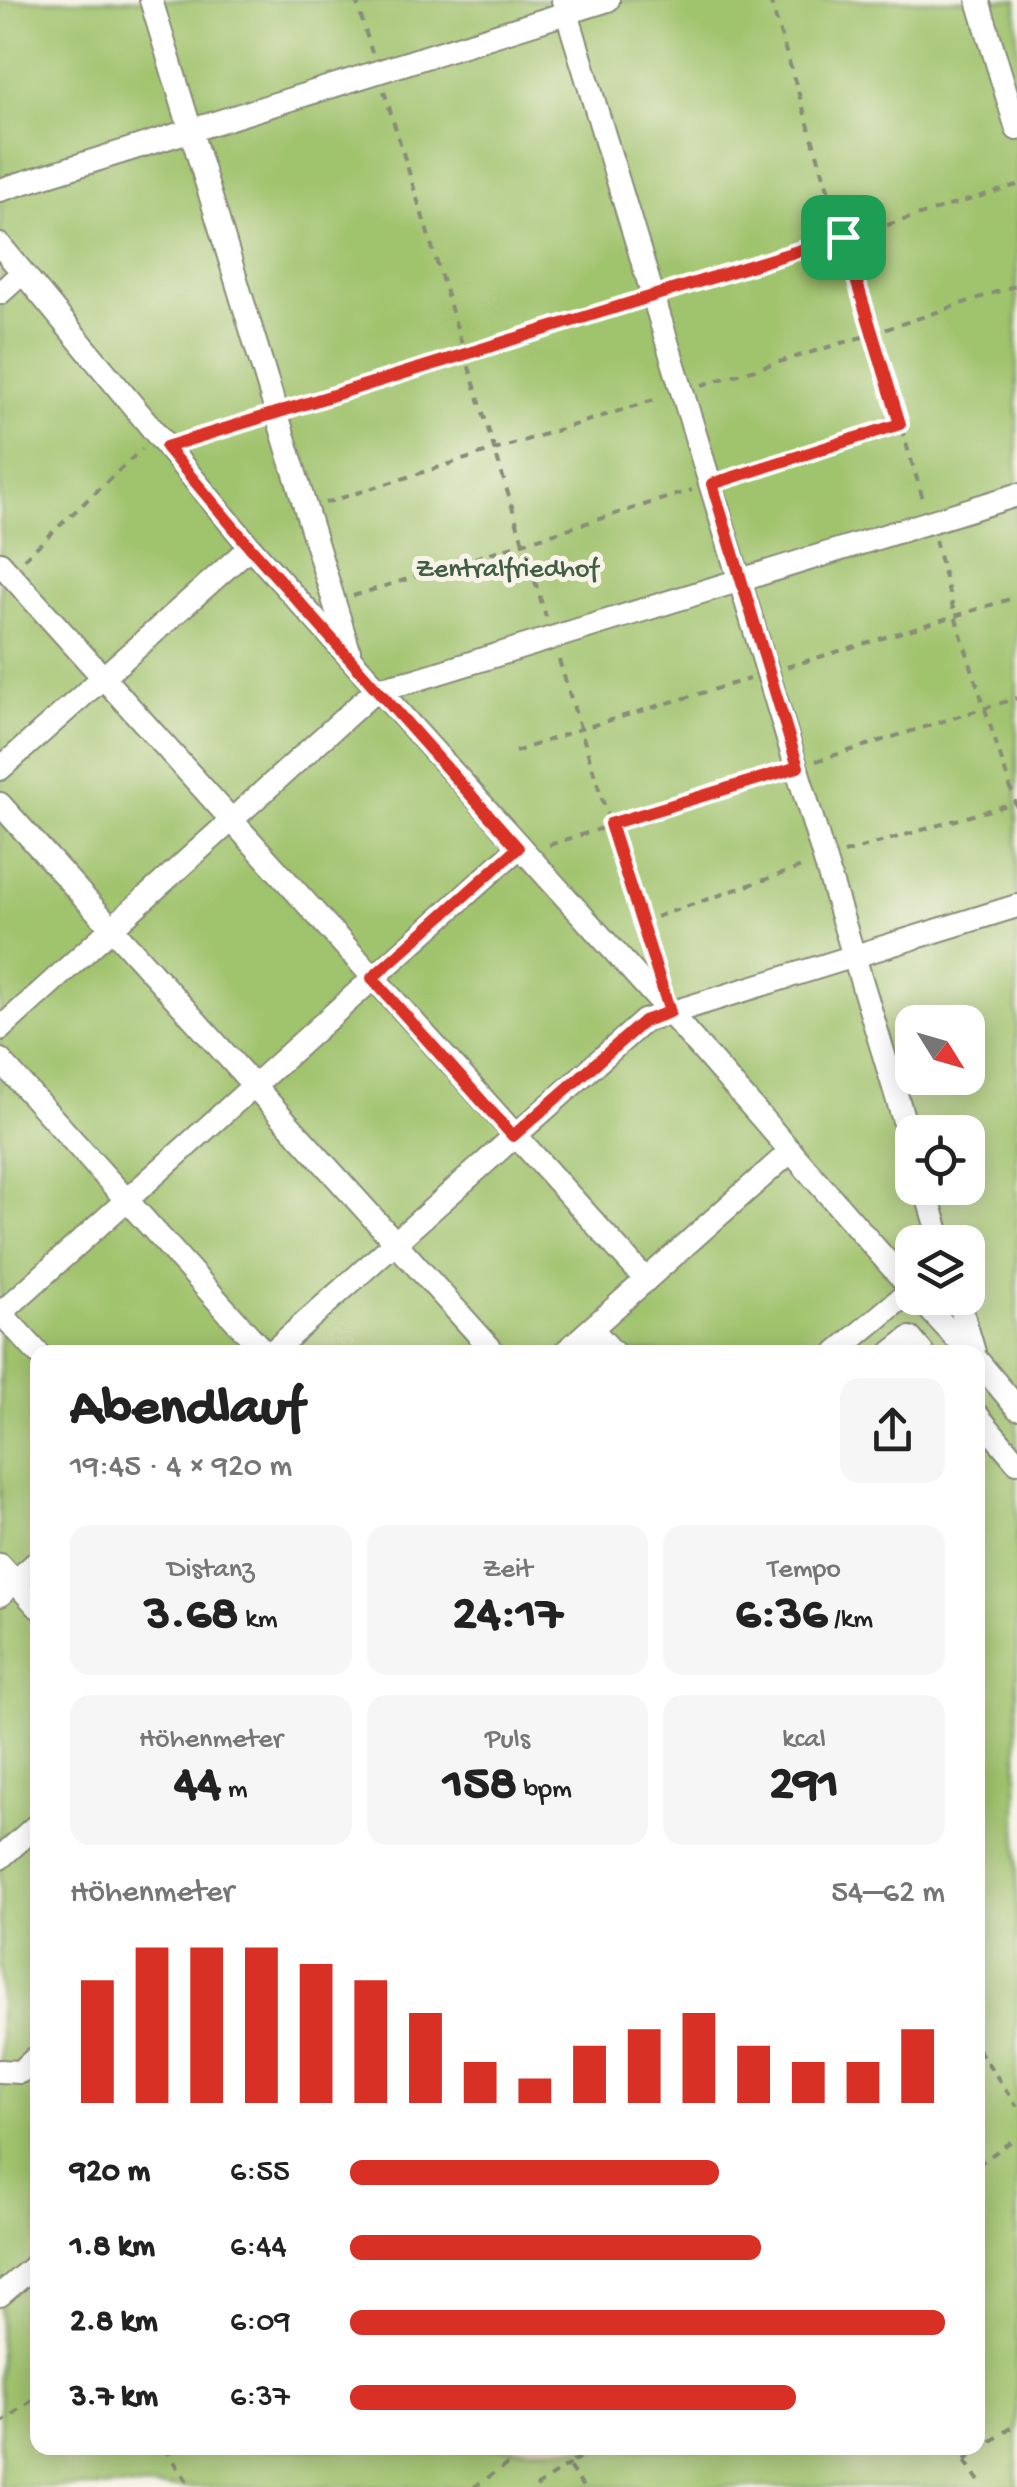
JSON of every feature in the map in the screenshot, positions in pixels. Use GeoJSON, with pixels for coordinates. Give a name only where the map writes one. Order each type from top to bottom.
{"type":"FeatureCollection","features":[{"type":"Feature","properties":{"kind":"lane"},"geometry":{"type":"LineString","coordinates":[[151,0],[351,660]]}},
{"type":"Feature","properties":{"kind":"lane"},"geometry":{"type":"LineString","coordinates":[[0,190],[378,71],[565,6],[608,0]]}},
{"type":"Feature","properties":{"kind":"lane"},"geometry":{"type":"LineString","coordinates":[[978,0],[1017,129]]}},
{"type":"Feature","properties":{"kind":"lane"},"geometry":{"type":"LineString","coordinates":[[565,6],[903,1115]]}},
{"type":"Feature","properties":{"kind":"lane"},"geometry":{"type":"LineString","coordinates":[[0,245],[250,547],[670,1012],[895,1270]]}},
{"type":"Feature","properties":{"kind":"lane"},"geometry":{"type":"LineString","coordinates":[[0,292],[21,274]]}},
{"type":"Feature","properties":{"kind":"lane"},"geometry":{"type":"LineString","coordinates":[[0,1029],[377,689],[1017,495]]}},
{"type":"Feature","properties":{"kind":"lane"},"geometry":{"type":"LineString","coordinates":[[0,768],[250,547]]}},
{"type":"Feature","properties":{"kind":"lane"},"geometry":{"type":"LineString","coordinates":[[4,568],[646,1280]]}},
{"type":"Feature","properties":{"kind":"lane"},"geometry":{"type":"LineString","coordinates":[[0,804],[488,1345]]}},
{"type":"Feature","properties":{"kind":"lane"},"geometry":{"type":"LineString","coordinates":[[30,1345],[0,1313],[372,978],[521,851]]}},
{"type":"Feature","properties":{"kind":"lane"},"geometry":{"type":"LineString","coordinates":[[280,1345],[644,1021],[1017,906]]}},
{"type":"Feature","properties":{"kind":"lane"},"geometry":{"type":"LineString","coordinates":[[0,1060],[258,1345]]}},
{"type":"Feature","properties":{"kind":"lane"},"geometry":{"type":"LineString","coordinates":[[573,1345],[791,1151]]}},
{"type":"Feature","properties":{"kind":"lane"},"geometry":{"type":"LineString","coordinates":[[845,1345],[895,1304]]}},
{"type":"Feature","properties":{"kind":"lane"},"geometry":{"type":"LineString","coordinates":[[936,1315],[965,1345]]}},
{"type":"Feature","properties":{"kind":"lane"},"geometry":{"type":"LineString","coordinates":[[962,1315],[970,1345]]}},
{"type":"Feature","properties":{"kind":"lane"},"geometry":{"type":"LineString","coordinates":[[592,1329],[607,1345]]}},
{"type":"Feature","properties":{"kind":"lane"},"geometry":{"type":"LineString","coordinates":[[985,1370],[1017,1408]]}},
{"type":"Feature","properties":{"kind":"lane"},"geometry":{"type":"LineString","coordinates":[[985,1424],[1017,1462]]}},
{"type":"Feature","properties":{"kind":"lane"},"geometry":{"type":"LineString","coordinates":[[30,1566],[5,1580],[30,1600]]}},
{"type":"Feature","properties":{"kind":"lane"},"geometry":{"type":"LineString","coordinates":[[0,1858],[30,1831]]}},
{"type":"Feature","properties":{"kind":"lane"},"geometry":{"type":"LineString","coordinates":[[0,2071],[20,2072],[30,2063]]}},
{"type":"Feature","properties":{"kind":"lane"},"geometry":{"type":"LineString","coordinates":[[1,2294],[30,2270]]}},
{"type":"Feature","properties":{"kind":"path"},"geometry":{"type":"LineString","coordinates":[[356,0],[651,956]]}},
{"type":"Feature","properties":{"kind":"path"},"geometry":{"type":"LineString","coordinates":[[770,0],[930,522],[955,616],[1017,808]]}},
{"type":"Feature","properties":{"kind":"path"},"geometry":{"type":"LineString","coordinates":[[4,568],[161,442],[277,412],[1017,185]]}},
{"type":"Feature","properties":{"kind":"path"},"geometry":{"type":"LineString","coordinates":[[334,602],[900,424]]}},
{"type":"Feature","properties":{"kind":"path"},"geometry":{"type":"LineString","coordinates":[[515,752],[1017,597]]}},
{"type":"Feature","properties":{"kind":"path"},"geometry":{"type":"LineString","coordinates":[[521,851],[1017,698]]}},
{"type":"Feature","properties":{"kind":"path"},"geometry":{"type":"LineString","coordinates":[[985,2059],[1017,2106]]}},
{"type":"Feature","properties":{"kind":"path"},"geometry":{"type":"LineString","coordinates":[[985,2160],[1017,2138]]}},
{"type":"Feature","properties":{"kind":"path"},"geometry":{"type":"LineString","coordinates":[[0,2424],[30,2401]]}},
{"type":"Feature","properties":{"kind":"path"},"geometry":{"type":"LineString","coordinates":[[985,2446],[1017,2423]]}},
{"type":"Feature","properties":{"kind":"path"},"geometry":{"type":"LineString","coordinates":[[169,2455],[192,2487]]}},
{"type":"Feature","properties":{"kind":"path"},"geometry":{"type":"LineString","coordinates":[[474,2487],[521,2455]]}},
{"type":"Feature","properties":{"kind":"path"},"geometry":{"type":"LineString","coordinates":[[561,2455],[584,2487]]}},
{"type":"Feature","properties":{"kind":"path"},"geometry":{"type":"LineString","coordinates":[[536,2487],[583,2455]]}},
{"type":"Feature","properties":{"kind":"path"},"geometry":{"type":"LineString","coordinates":[[961,2455],[984,2487]]}},
{"type":"Feature","properties":{"kind":"path"},"geometry":{"type":"LineString","coordinates":[[965,2460],[972,2455]]}},
{"type":"Feature","properties":{"kind":"green space","name":"Zentralfriedhof"},"geometry":{"type":"Polygon","coordinates":[[[0,0],[1017,0],[1017,2487],[0,2487],[0,0]]]}},
{"type":"Feature","properties":{"kind":"route"},"geometry":{"type":"LineString","coordinates":[[843,237],[900,424],[712,484],[798,767],[610,824],[670,1012],[644,1021],[513,1136],[372,978],[518,848],[166,447],[843,237]]}}]}
